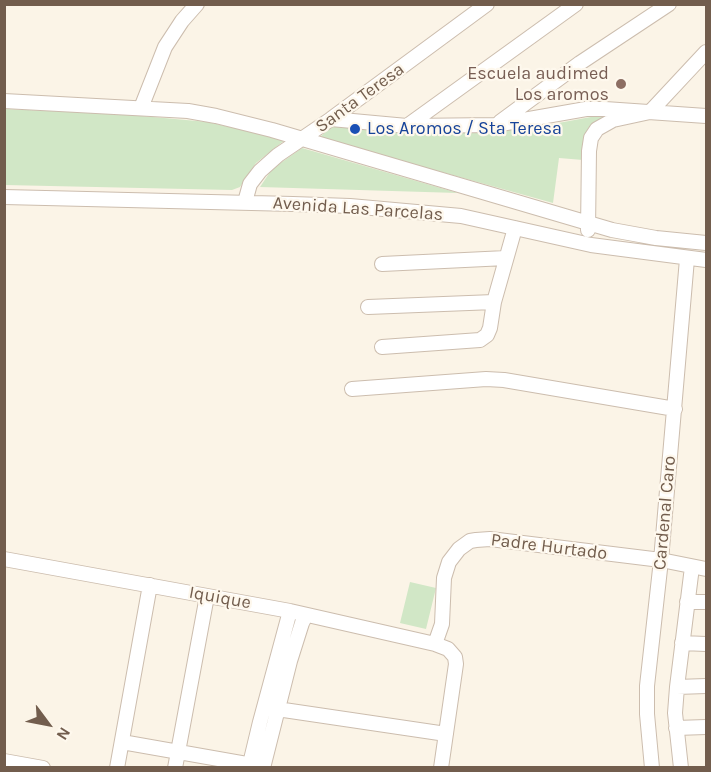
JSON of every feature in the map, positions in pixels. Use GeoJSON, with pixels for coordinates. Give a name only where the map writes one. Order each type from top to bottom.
{"type":"FeatureCollection","features":[{"type":"Feature","properties":{"kind":"street"},"geometry":{"type":"LineString","coordinates":[[141,108],[165,47],[182,21],[197,4]]}},
{"type":"Feature","properties":{"kind":"street","name":"Santa Teresa"},"geometry":{"type":"LineString","coordinates":[[245,202],[250,184],[260,171],[278,155],[331,119],[468,10],[488,4]]}},
{"type":"Feature","properties":{"kind":"street"},"geometry":{"type":"LineString","coordinates":[[407,126],[576,4]]}},
{"type":"Feature","properties":{"kind":"street"},"geometry":{"type":"LineString","coordinates":[[495,125],[580,63],[669,4]]}},
{"type":"Feature","properties":{"kind":"street"},"geometry":{"type":"LineString","coordinates":[[591,245],[588,224],[591,138],[597,129],[613,120],[650,112],[706,52]]}},
{"type":"Feature","properties":{"kind":"street","name":"Avenida Las Parcelas"},"geometry":{"type":"LineString","coordinates":[[4,101],[188,111],[243,122],[588,224],[639,235],[706,243]]}},
{"type":"Feature","properties":{"kind":"street"},"geometry":{"type":"LineString","coordinates":[[331,119],[407,126],[495,125],[586,110],[624,109],[706,116]]}},
{"type":"Feature","properties":{"kind":"street","name":"Avenida Las Parcelas"},"geometry":{"type":"LineString","coordinates":[[4,197],[350,206],[461,216],[591,245],[706,260]]}},
{"type":"Feature","properties":{"kind":"street"},"geometry":{"type":"LineString","coordinates":[[382,347],[480,340],[487,335],[515,228]]}},
{"type":"Feature","properties":{"kind":"street"},"geometry":{"type":"LineString","coordinates":[[382,264],[506,258]]}},
{"type":"Feature","properties":{"kind":"street","name":"Cardenal Caro"},"geometry":{"type":"LineString","coordinates":[[652,768],[646,698],[661,560],[687,259]]}},
{"type":"Feature","properties":{"kind":"street"},"geometry":{"type":"LineString","coordinates":[[368,307],[494,302]]}},
{"type":"Feature","properties":{"kind":"street"},"geometry":{"type":"LineString","coordinates":[[352,388],[486,379],[504,380],[675,409]]}},
{"type":"Feature","properties":{"kind":"street","name":"Padre Hurtado"},"geometry":{"type":"LineString","coordinates":[[435,644],[442,624],[446,570],[455,552],[470,541],[486,539],[661,560],[706,569]]}},
{"type":"Feature","properties":{"kind":"street","name":"Iquique"},"geometry":{"type":"LineString","coordinates":[[4,559],[290,611],[435,644]]}},
{"type":"Feature","properties":{"kind":"street"},"geometry":{"type":"LineString","coordinates":[[681,768],[675,713],[692,567]]}},
{"type":"Feature","properties":{"kind":"street"},"geometry":{"type":"LineString","coordinates":[[117,768],[150,585]]}},
{"type":"Feature","properties":{"kind":"street"},"geometry":{"type":"LineString","coordinates":[[175,768],[207,596]]}},
{"type":"Feature","properties":{"kind":"street"},"geometry":{"type":"LineString","coordinates":[[687,602],[706,602]]}},
{"type":"Feature","properties":{"kind":"street"},"geometry":{"type":"LineString","coordinates":[[259,767],[290,611]]}},
{"type":"Feature","properties":{"kind":"street"},"geometry":{"type":"LineString","coordinates":[[259,767],[306,615]]}},
{"type":"Feature","properties":{"kind":"street"},"geometry":{"type":"LineString","coordinates":[[682,643],[706,644]]}},
{"type":"Feature","properties":{"kind":"street"},"geometry":{"type":"LineString","coordinates":[[435,644],[451,651],[456,660],[441,768]]}},
{"type":"Feature","properties":{"kind":"street"},"geometry":{"type":"LineString","coordinates":[[677,687],[706,687]]}},
{"type":"Feature","properties":{"kind":"street"},"geometry":{"type":"LineString","coordinates":[[277,709],[446,734]]}},
{"type":"Feature","properties":{"kind":"street"},"geometry":{"type":"LineString","coordinates":[[676,728],[706,727]]}},
{"type":"Feature","properties":{"kind":"street"},"geometry":{"type":"LineString","coordinates":[[122,742],[259,767]]}},
{"type":"Feature","properties":{"kind":"street"},"geometry":{"type":"LineString","coordinates":[[4,761],[43,768]]}},
{"type":"Feature","properties":{"kind":"green space"},"geometry":{"type":"Polygon","coordinates":[[[5,109],[120,114],[208,122],[285,140],[256,163],[240,187],[232,190],[5,185],[5,109]]]}},
{"type":"Feature","properties":{"kind":"green space"},"geometry":{"type":"Polygon","coordinates":[[[607,114],[594,123],[584,137],[583,160],[559,158],[553,203],[319,138],[333,124],[494,130],[553,124],[607,114]]]}},
{"type":"Feature","properties":{"kind":"green space"},"geometry":{"type":"Polygon","coordinates":[[[302,148],[458,193],[260,187],[272,169],[302,148]]]}},
{"type":"Feature","properties":{"kind":"green space"},"geometry":{"type":"Polygon","coordinates":[[[410,582],[436,588],[426,629],[400,623],[410,582]]]}},
{"type":"Feature","properties":{"kind":"place","name":"Escuela audimed Los aromos"},"geometry":{"type":"Point","coordinates":[621,84]}},
{"type":"Feature","properties":{"kind":"place","name":"Los Aromos / Sta Teresa"},"geometry":{"type":"Point","coordinates":[355,129]}}]}
